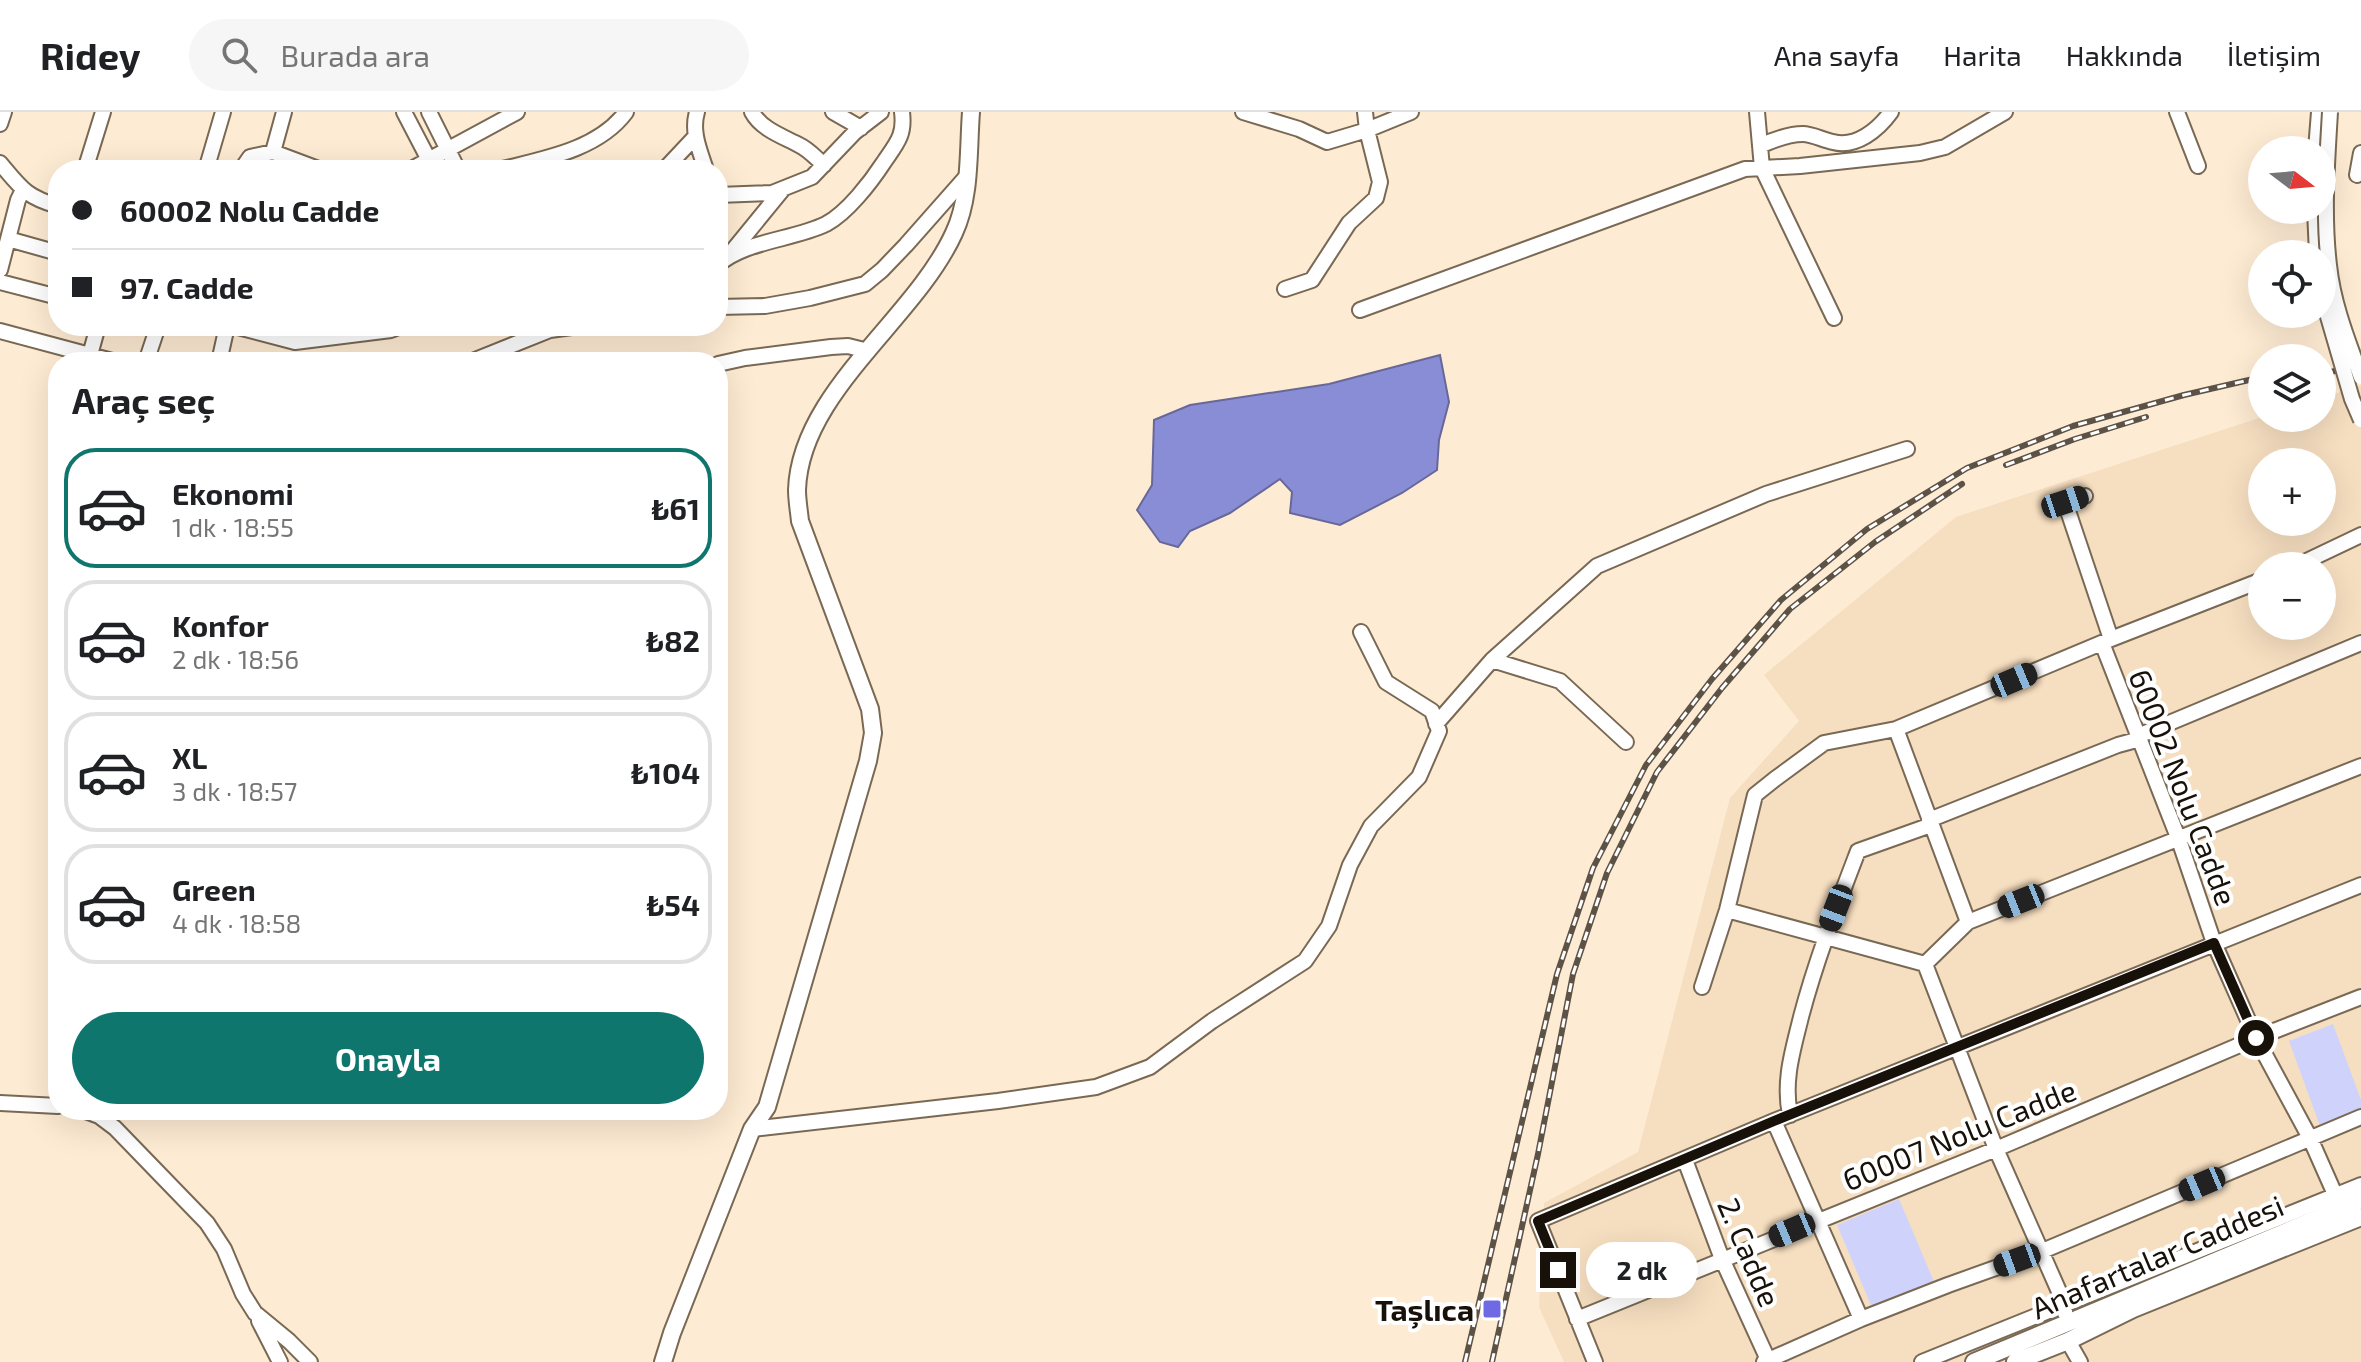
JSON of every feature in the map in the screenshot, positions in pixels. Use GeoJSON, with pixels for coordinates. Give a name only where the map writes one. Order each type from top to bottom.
{"type":"FeatureCollection","features":[{"type":"Feature","properties":{"kind":"main road"},"geometry":{"type":"LineString","coordinates":[[663,1362],[752,1129],[767,1107],[868,761],[873,733],[870,709],[800,521],[797,490],[806,444],[823,409],[935,267],[955,231],[967,176],[971,112]]}},
{"type":"Feature","properties":{"kind":"main road","name":"Anafartalar Caddesi"},"geometry":{"type":"LineString","coordinates":[[2015,1362],[2067,1333],[2338,1202],[2361,1200]]}},
{"type":"Feature","properties":{"kind":"main road","name":"Anafartalar Caddesi"},"geometry":{"type":"LineString","coordinates":[[1974,1362],[2133,1309],[2361,1217]]}},
{"type":"Feature","properties":{"kind":"street"},"geometry":{"type":"LineString","coordinates":[[0,124],[4,112]]}},
{"type":"Feature","properties":{"kind":"street"},"geometry":{"type":"LineString","coordinates":[[88,160],[103,112]]}},
{"type":"Feature","properties":{"kind":"street"},"geometry":{"type":"LineString","coordinates":[[209,160],[223,112]]}},
{"type":"Feature","properties":{"kind":"street"},"geometry":{"type":"LineString","coordinates":[[273,152],[284,112]]}},
{"type":"Feature","properties":{"kind":"street"},"geometry":{"type":"LineString","coordinates":[[404,112],[429,160],[517,112]]}},
{"type":"Feature","properties":{"kind":"street"},"geometry":{"type":"LineString","coordinates":[[429,112],[453,160]]}},
{"type":"Feature","properties":{"kind":"street"},"geometry":{"type":"LineString","coordinates":[[534,160],[580,147],[617,124],[626,112]]}},
{"type":"Feature","properties":{"kind":"street"},"geometry":{"type":"LineString","coordinates":[[697,112],[695,137],[703,160]]}},
{"type":"Feature","properties":{"kind":"street"},"geometry":{"type":"LineString","coordinates":[[752,112],[773,132],[802,146],[824,165]]}},
{"type":"Feature","properties":{"kind":"street"},"geometry":{"type":"LineString","coordinates":[[833,112],[861,128]]}},
{"type":"Feature","properties":{"kind":"street"},"geometry":{"type":"LineString","coordinates":[[728,195],[772,193],[812,177],[881,112]]}},
{"type":"Feature","properties":{"kind":"street"},"geometry":{"type":"LineString","coordinates":[[730,254],[828,223],[867,188],[899,140],[904,127],[902,112]]}},
{"type":"Feature","properties":{"kind":"street"},"geometry":{"type":"LineString","coordinates":[[1243,112],[1299,129],[1327,142],[1411,112]]}},
{"type":"Feature","properties":{"kind":"street"},"geometry":{"type":"LineString","coordinates":[[1285,289],[1312,280],[1349,223],[1376,198],[1380,182],[1365,112]]}},
{"type":"Feature","properties":{"kind":"street"},"geometry":{"type":"LineString","coordinates":[[1757,112],[1762,168],[1834,318]]}},
{"type":"Feature","properties":{"kind":"street"},"geometry":{"type":"LineString","coordinates":[[1760,146],[1776,139],[1804,134],[1837,144],[1859,140],[1891,112]]}},
{"type":"Feature","properties":{"kind":"street"},"geometry":{"type":"LineString","coordinates":[[1360,310],[1745,169],[1920,153],[1945,147],[2005,112]]}},
{"type":"Feature","properties":{"kind":"street"},"geometry":{"type":"LineString","coordinates":[[2177,112],[2198,166]]}},
{"type":"Feature","properties":{"kind":"street"},"geometry":{"type":"LineString","coordinates":[[2317,136],[2319,112]]}},
{"type":"Feature","properties":{"kind":"street"},"geometry":{"type":"LineString","coordinates":[[2330,112],[2326,198],[2329,267],[2342,322],[2361,377]]}},
{"type":"Feature","properties":{"kind":"street"},"geometry":{"type":"LineString","coordinates":[[673,160],[695,137]]}},
{"type":"Feature","properties":{"kind":"street"},"geometry":{"type":"LineString","coordinates":[[248,160],[273,152],[294,160]]}},
{"type":"Feature","properties":{"kind":"street"},"geometry":{"type":"LineString","coordinates":[[2357,175],[2361,153]]}},
{"type":"Feature","properties":{"kind":"street"},"geometry":{"type":"LineString","coordinates":[[0,163],[23,190],[36,200],[48,203]]}},
{"type":"Feature","properties":{"kind":"street"},"geometry":{"type":"LineString","coordinates":[[728,307],[765,306],[865,284],[967,176]]}},
{"type":"Feature","properties":{"kind":"street"},"geometry":{"type":"LineString","coordinates":[[730,254],[784,188]]}},
{"type":"Feature","properties":{"kind":"street"},"geometry":{"type":"LineString","coordinates":[[0,270],[23,190]]}},
{"type":"Feature","properties":{"kind":"street"},"geometry":{"type":"LineString","coordinates":[[8,239],[48,250]]}},
{"type":"Feature","properties":{"kind":"street"},"geometry":{"type":"LineString","coordinates":[[0,282],[48,294]]}},
{"type":"Feature","properties":{"kind":"street"},"geometry":{"type":"LineString","coordinates":[[2331,328],[2361,420]]}},
{"type":"Feature","properties":{"kind":"street"},"geometry":{"type":"LineString","coordinates":[[0,331],[79,352]]}},
{"type":"Feature","properties":{"kind":"street"},"geometry":{"type":"LineString","coordinates":[[272,336],[295,342],[305,336]]}},
{"type":"Feature","properties":{"kind":"street"},"geometry":{"type":"LineString","coordinates":[[495,352],[535,336]]}},
{"type":"Feature","properties":{"kind":"street"},"geometry":{"type":"LineString","coordinates":[[728,362],[831,347],[848,346],[868,351]]}},
{"type":"Feature","properties":{"kind":"street"},"geometry":{"type":"LineString","coordinates":[[1436,724],[1492,660],[1597,566],[1766,494],[1907,449]]}},
{"type":"Feature","properties":{"kind":"street","name":"60002 Nolu Cadde"},"geometry":{"type":"LineString","coordinates":[[2085,496],[2065,502],[2139,737],[2214,943],[2256,1038],[2310,1138],[2338,1202]]}},
{"type":"Feature","properties":{"kind":"street"},"geometry":{"type":"LineString","coordinates":[[2325,552],[2361,535]]}},
{"type":"Feature","properties":{"kind":"street"},"geometry":{"type":"LineString","coordinates":[[1702,987],[1727,910],[1755,795],[1824,743],[1896,729],[2248,586]]}},
{"type":"Feature","properties":{"kind":"street"},"geometry":{"type":"LineString","coordinates":[[752,1129],[1096,1087],[1150,1067],[1212,1021],[1305,961],[1329,926],[1350,865],[1371,826],[1419,777],[1439,731],[1432,711],[1386,682],[1361,632]]}},
{"type":"Feature","properties":{"kind":"street"},"geometry":{"type":"LineString","coordinates":[[1790,1115],[1786,1092],[1789,1064],[1825,937],[1858,851],[2361,643]]}},
{"type":"Feature","properties":{"kind":"street"},"geometry":{"type":"LineString","coordinates":[[1492,660],[1560,681],[1626,742]]}},
{"type":"Feature","properties":{"kind":"street"},"geometry":{"type":"LineString","coordinates":[[1896,729],[1968,922]]}},
{"type":"Feature","properties":{"kind":"street"},"geometry":{"type":"LineString","coordinates":[[1925,964],[1968,922],[2361,766]]}},
{"type":"Feature","properties":{"kind":"street"},"geometry":{"type":"LineString","coordinates":[[1595,1362],[1538,1221],[1774,1121],[2361,885]]}},
{"type":"Feature","properties":{"kind":"street"},"geometry":{"type":"LineString","coordinates":[[1727,910],[1925,964]]}},
{"type":"Feature","properties":{"kind":"street"},"geometry":{"type":"LineString","coordinates":[[1925,964],[1996,1149],[2065,1305],[2067,1333],[2080,1362]]}},
{"type":"Feature","properties":{"kind":"street","name":"60007 Nolu Cadde"},"geometry":{"type":"LineString","coordinates":[[1577,1319],[2361,997]]}},
{"type":"Feature","properties":{"kind":"street"},"geometry":{"type":"LineString","coordinates":[[0,1103],[48,1105]]}},
{"type":"Feature","properties":{"kind":"street"},"geometry":{"type":"LineString","coordinates":[[1767,1362],[1861,1319],[2040,1252],[2361,1117]]}},
{"type":"Feature","properties":{"kind":"street"},"geometry":{"type":"LineString","coordinates":[[104,1120],[207,1223],[224,1249],[243,1294],[280,1362]]}},
{"type":"Feature","properties":{"kind":"street"},"geometry":{"type":"LineString","coordinates":[[1774,1121],[1861,1319]]}},
{"type":"Feature","properties":{"kind":"street","name":"2. Cadde"},"geometry":{"type":"LineString","coordinates":[[1685,1160],[1722,1259],[1767,1362]]}},
{"type":"Feature","properties":{"kind":"street"},"geometry":{"type":"LineString","coordinates":[[1922,1362],[2338,1202],[2361,1185]]}},
{"type":"Feature","properties":{"kind":"street"},"geometry":{"type":"LineString","coordinates":[[255,1313],[310,1362]]}},
{"type":"Feature","properties":{"kind":"shaded area"},"geometry":{"type":"Polygon","coordinates":[[[2361,385],[2361,1362],[1564,1362],[1539,1307],[1544,1203],[1638,1152],[1730,798],[1799,721],[1764,675],[1956,517],[2248,422],[2248,432],[2336,432],[2336,393],[2361,385]]]}},
{"type":"Feature","properties":{"kind":"shaded area"},"geometry":{"type":"Polygon","coordinates":[[[2333,1024],[2361,1100],[2361,1111],[2320,1126],[2289,1041],[2333,1024]]]}},
{"type":"Feature","properties":{"kind":"shaded area"},"geometry":{"type":"Polygon","coordinates":[[[1899,1199],[1935,1284],[1873,1310],[1837,1225],[1899,1199]]]}},
{"type":"Feature","properties":{"kind":"water"},"geometry":{"type":"Polygon","coordinates":[[[1440,355],[1449,402],[1439,440],[1437,470],[1402,493],[1340,525],[1290,513],[1292,492],[1280,479],[1230,513],[1190,531],[1178,547],[1160,542],[1137,510],[1152,485],[1154,420],[1190,405],[1329,384],[1440,355]]]}},
{"type":"Feature","properties":{"kind":"railway"},"geometry":{"type":"LineString","coordinates":[[2336,371],[2361,365]]}},
{"type":"Feature","properties":{"kind":"railway"},"geometry":{"type":"LineString","coordinates":[[1465,1362],[1557,974],[1593,868],[1646,765],[1712,679],[1781,600],[1867,529],[1967,468],[2073,426],[2248,380]]}},
{"type":"Feature","properties":{"kind":"railway"},"geometry":{"type":"LineString","coordinates":[[2006,465],[2146,417]]}},
{"type":"Feature","properties":{"kind":"railway"},"geometry":{"type":"LineString","coordinates":[[1492,1362],[1538,1154],[1573,974],[1607,873],[1657,772],[1722,688],[1790,609],[1875,542],[1962,484]]}},
{"type":"Feature","properties":{"kind":"place","name":"Taşlıca"},"geometry":{"type":"Point","coordinates":[1492,1309]}},
{"type":"Feature","properties":{"kind":"route"},"geometry":{"type":"LineString","coordinates":[[1558,1270],[1538,1221],[1774,1121],[2214,943],[2256,1038]]}}]}
